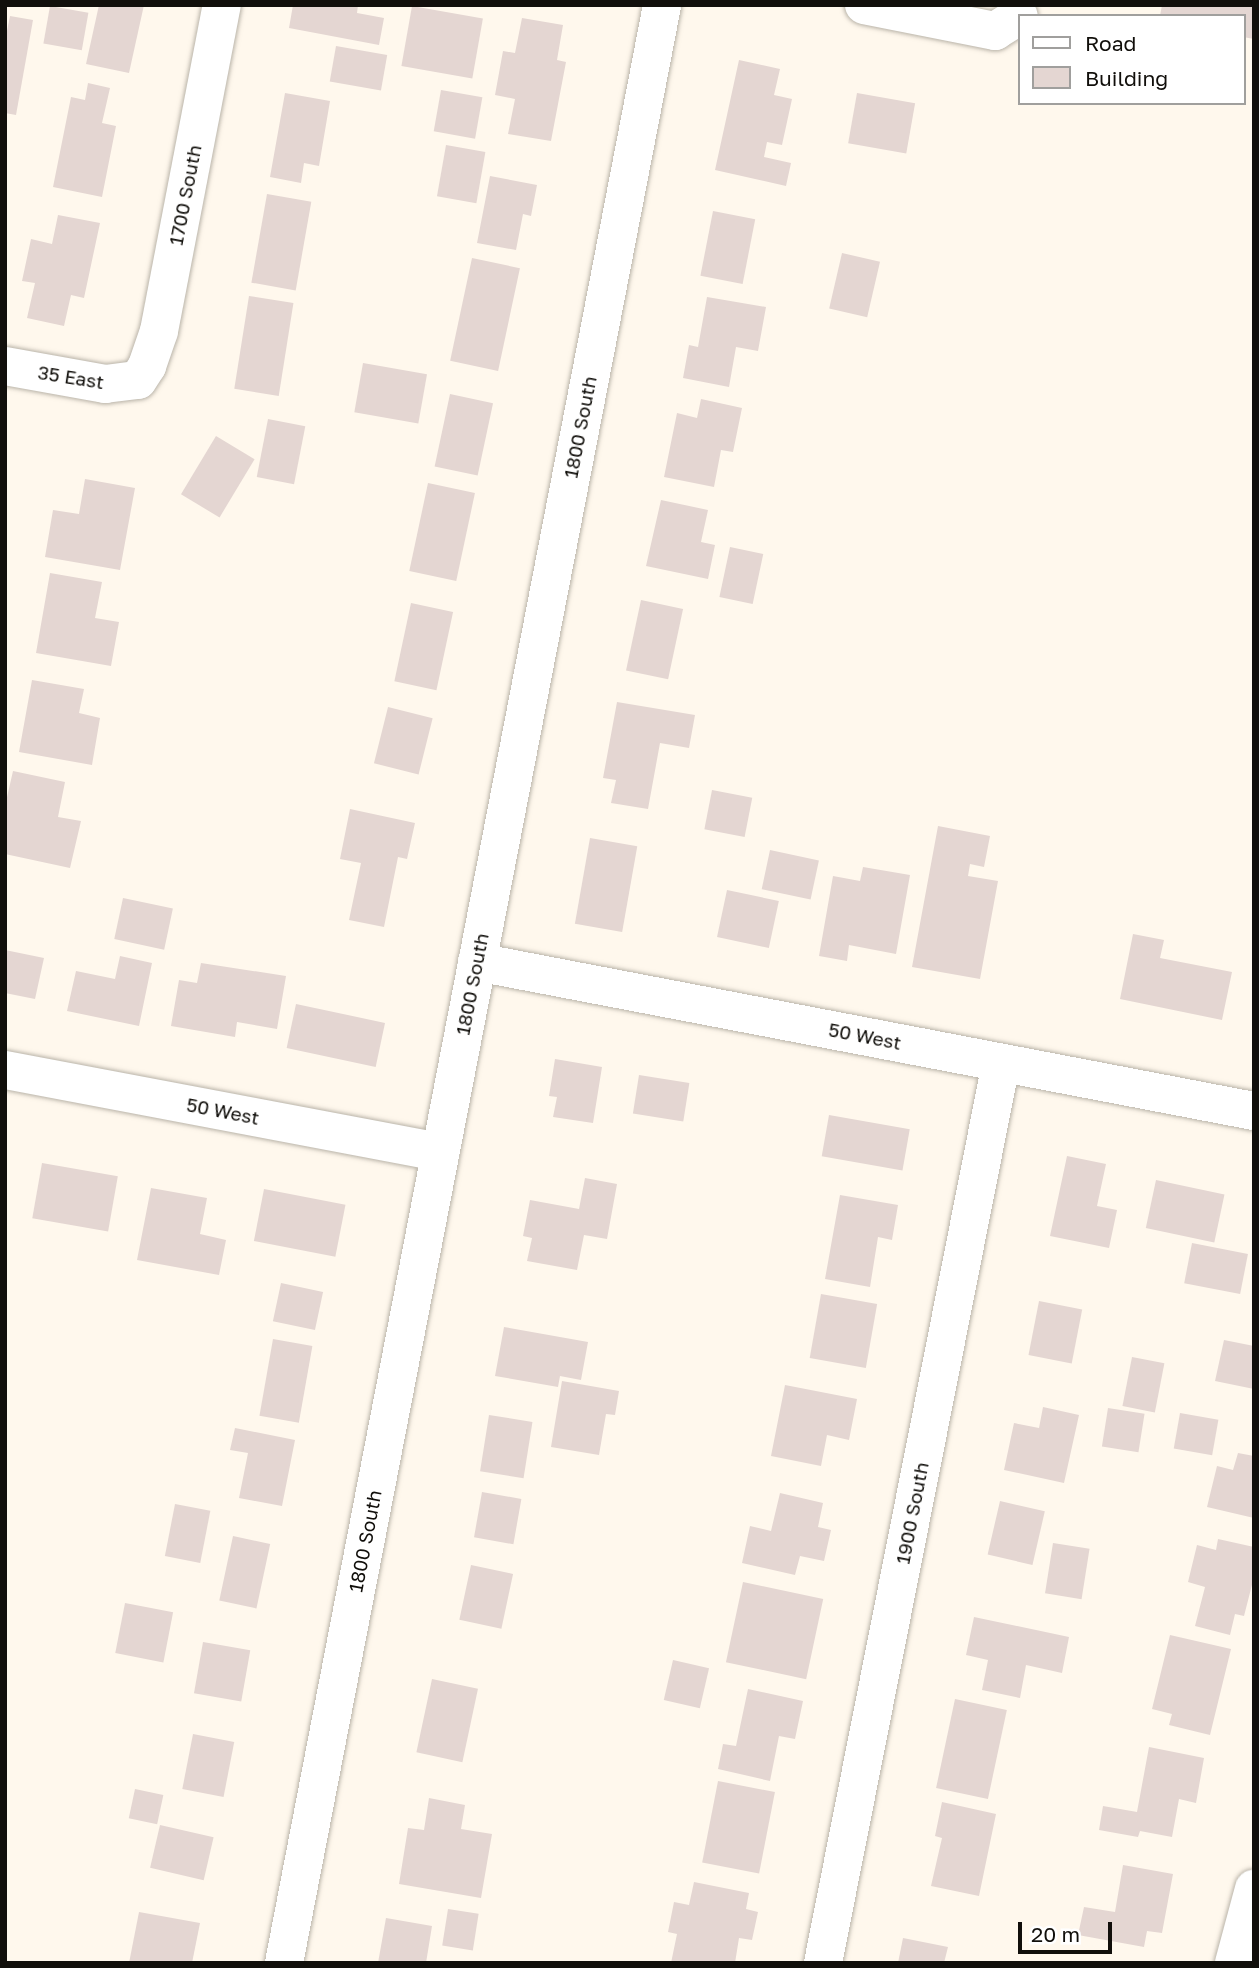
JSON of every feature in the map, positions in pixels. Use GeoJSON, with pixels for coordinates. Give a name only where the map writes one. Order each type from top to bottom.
{"type":"FeatureCollection","features":[{"type":"Feature","properties":{"kind":"street","name":"1700 South"},"geometry":{"type":"LineString","coordinates":[[138,380],[147,366],[157,340],[222,5]]}},
{"type":"Feature","properties":{"kind":"street","name":"1800 South"},"geometry":{"type":"LineString","coordinates":[[284,1963],[662,5]]}},
{"type":"Feature","properties":{"kind":"street"},"geometry":{"type":"LineString","coordinates":[[864,5],[998,19],[1038,5]]}},
{"type":"Feature","properties":{"kind":"street","name":"35 East"},"geometry":{"type":"LineString","coordinates":[[7,374],[105,384],[138,380]]}},
{"type":"Feature","properties":{"kind":"street","name":"50 West"},"geometry":{"type":"LineString","coordinates":[[477,962],[1254,1111]]}},
{"type":"Feature","properties":{"kind":"street","name":"1900 South"},"geometry":{"type":"LineString","coordinates":[[823,1963],[1001,1063]]}},
{"type":"Feature","properties":{"kind":"street","name":"50 West"},"geometry":{"type":"LineString","coordinates":[[5,1070],[440,1152]]}},
{"type":"Feature","properties":{"kind":"street"},"geometry":{"type":"LineString","coordinates":[[1234,1963],[1254,1889]]}},
{"type":"Feature","properties":{"kind":"building"},"geometry":{"type":"Polygon","coordinates":[[[99,5],[144,5],[129,73],[86,64],[99,5]]]}},
{"type":"Feature","properties":{"kind":"building"},"geometry":{"type":"Polygon","coordinates":[[[293,5],[358,5],[357,13],[384,18],[379,45],[289,28],[293,5]]]}},
{"type":"Feature","properties":{"kind":"building"},"geometry":{"type":"Polygon","coordinates":[[[1162,5],[1254,5],[1254,39],[1245,37],[1245,14],[1160,14],[1162,5]]]}},
{"type":"Feature","properties":{"kind":"building"},"geometry":{"type":"Polygon","coordinates":[[[50,6],[88,13],[82,50],[43,43],[50,6]]]}},
{"type":"Feature","properties":{"kind":"building"},"geometry":{"type":"Polygon","coordinates":[[[412,6],[483,19],[472,79],[401,66],[412,6]]]}},
{"type":"Feature","properties":{"kind":"building"},"geometry":{"type":"Polygon","coordinates":[[[10,16],[33,20],[16,115],[5,113],[5,41],[10,16]]]}},
{"type":"Feature","properties":{"kind":"building"},"geometry":{"type":"Polygon","coordinates":[[[522,18],[563,25],[557,60],[566,62],[551,141],[508,134],[515,99],[495,95],[503,51],[515,53],[522,18]]]}},
{"type":"Feature","properties":{"kind":"building"},"geometry":{"type":"Polygon","coordinates":[[[336,46],[387,55],[381,90],[330,81],[336,46]]]}},
{"type":"Feature","properties":{"kind":"building"},"geometry":{"type":"Polygon","coordinates":[[[739,60],[780,69],[774,95],[792,99],[782,145],[767,142],[764,157],[791,163],[786,186],[715,170],[739,60]]]}},
{"type":"Feature","properties":{"kind":"building"},"geometry":{"type":"Polygon","coordinates":[[[88,83],[110,88],[102,123],[116,126],[102,197],[53,187],[71,97],[85,100],[88,83]]]}},
{"type":"Feature","properties":{"kind":"building"},"geometry":{"type":"Polygon","coordinates":[[[441,90],[482,97],[475,139],[434,131],[441,90]]]}},
{"type":"Feature","properties":{"kind":"building"},"geometry":{"type":"Polygon","coordinates":[[[285,93],[330,101],[319,166],[304,163],[301,183],[270,177],[285,93]]]}},
{"type":"Feature","properties":{"kind":"building"},"geometry":{"type":"Polygon","coordinates":[[[857,93],[915,103],[906,153],[848,143],[857,93]]]}},
{"type":"Feature","properties":{"kind":"building"},"geometry":{"type":"Polygon","coordinates":[[[446,145],[485,152],[476,203],[437,196],[446,145]]]}},
{"type":"Feature","properties":{"kind":"building"},"geometry":{"type":"Polygon","coordinates":[[[490,176],[537,185],[531,216],[523,214],[516,250],[477,243],[490,176]]]}},
{"type":"Feature","properties":{"kind":"building"},"geometry":{"type":"Polygon","coordinates":[[[267,194],[311,202],[296,290],[251,283],[267,194]]]}},
{"type":"Feature","properties":{"kind":"building"},"geometry":{"type":"Polygon","coordinates":[[[713,211],[755,219],[743,284],[700,276],[713,211]]]}},
{"type":"Feature","properties":{"kind":"building"},"geometry":{"type":"Polygon","coordinates":[[[58,215],[100,223],[84,298],[71,295],[64,326],[27,318],[35,283],[22,281],[31,239],[52,244],[58,215]]]}},
{"type":"Feature","properties":{"kind":"building"},"geometry":{"type":"Polygon","coordinates":[[[842,253],[880,262],[867,317],[829,309],[842,253]]]}},
{"type":"Feature","properties":{"kind":"building"},"geometry":{"type":"Polygon","coordinates":[[[472,258],[520,268],[498,371],[450,361],[472,258]]]}},
{"type":"Feature","properties":{"kind":"building"},"geometry":{"type":"Polygon","coordinates":[[[249,296],[293,303],[279,396],[234,389],[249,296]]]}},
{"type":"Feature","properties":{"kind":"building"},"geometry":{"type":"Polygon","coordinates":[[[707,297],[766,307],[758,351],[736,347],[729,387],[683,378],[689,345],[698,347],[707,297]]]}},
{"type":"Feature","properties":{"kind":"building"},"geometry":{"type":"Polygon","coordinates":[[[363,363],[427,374],[418,424],[354,412],[363,363]]]}},
{"type":"Feature","properties":{"kind":"building"},"geometry":{"type":"Polygon","coordinates":[[[450,394],[493,403],[478,476],[435,466],[450,394]]]}},
{"type":"Feature","properties":{"kind":"building"},"geometry":{"type":"Polygon","coordinates":[[[701,399],[742,408],[733,452],[721,450],[714,487],[664,477],[677,413],[697,418],[701,399]]]}},
{"type":"Feature","properties":{"kind":"building"},"geometry":{"type":"Polygon","coordinates":[[[268,419],[305,426],[294,484],[257,477],[268,419]]]}},
{"type":"Feature","properties":{"kind":"building"},"geometry":{"type":"Polygon","coordinates":[[[216,436],[255,459],[220,517],[181,494],[216,436]]]}},
{"type":"Feature","properties":{"kind":"building"},"geometry":{"type":"Polygon","coordinates":[[[85,479],[135,488],[120,570],[45,557],[53,510],[79,514],[85,479]]]}},
{"type":"Feature","properties":{"kind":"building"},"geometry":{"type":"Polygon","coordinates":[[[428,483],[475,493],[456,581],[409,571],[428,483]]]}},
{"type":"Feature","properties":{"kind":"building"},"geometry":{"type":"Polygon","coordinates":[[[661,500],[708,510],[701,542],[715,545],[708,579],[646,566],[661,500]]]}},
{"type":"Feature","properties":{"kind":"building"},"geometry":{"type":"Polygon","coordinates":[[[730,547],[763,554],[753,604],[719,597],[730,547]]]}},
{"type":"Feature","properties":{"kind":"building"},"geometry":{"type":"Polygon","coordinates":[[[50,573],[102,582],[95,618],[119,622],[111,666],[36,653],[50,573]]]}},
{"type":"Feature","properties":{"kind":"building"},"geometry":{"type":"Polygon","coordinates":[[[641,600],[683,609],[668,679],[626,670],[641,600]]]}},
{"type":"Feature","properties":{"kind":"building"},"geometry":{"type":"Polygon","coordinates":[[[411,603],[453,612],[436,690],[394,681],[411,603]]]}},
{"type":"Feature","properties":{"kind":"building"},"geometry":{"type":"Polygon","coordinates":[[[32,680],[84,689],[79,713],[100,718],[92,765],[19,752],[32,680]]]}},
{"type":"Feature","properties":{"kind":"building"},"geometry":{"type":"Polygon","coordinates":[[[617,702],[695,715],[689,748],[660,743],[648,809],[611,803],[616,780],[603,778],[617,702]]]}},
{"type":"Feature","properties":{"kind":"building"},"geometry":{"type":"Polygon","coordinates":[[[388,707],[433,718],[419,774],[374,763],[388,707]]]}},
{"type":"Feature","properties":{"kind":"building"},"geometry":{"type":"Polygon","coordinates":[[[13,771],[65,782],[58,817],[81,821],[70,868],[5,854],[5,806],[13,771]]]}},
{"type":"Feature","properties":{"kind":"building"},"geometry":{"type":"Polygon","coordinates":[[[712,790],[752,798],[745,837],[704,829],[712,790]]]}},
{"type":"Feature","properties":{"kind":"building"},"geometry":{"type":"Polygon","coordinates":[[[350,809],[415,823],[407,859],[398,857],[384,927],[349,920],[361,863],[340,859],[350,809]]]}},
{"type":"Feature","properties":{"kind":"building"},"geometry":{"type":"Polygon","coordinates":[[[938,826],[990,836],[984,867],[970,864],[968,876],[998,881],[980,979],[912,967],[938,826]]]}},
{"type":"Feature","properties":{"kind":"building"},"geometry":{"type":"Polygon","coordinates":[[[590,838],[637,846],[622,932],[575,924],[590,838]]]}},
{"type":"Feature","properties":{"kind":"building"},"geometry":{"type":"Polygon","coordinates":[[[770,850],[819,860],[811,900],[762,889],[770,850]]]}},
{"type":"Feature","properties":{"kind":"building"},"geometry":{"type":"Polygon","coordinates":[[[863,867],[910,875],[896,954],[849,945],[847,961],[819,956],[833,876],[860,881],[863,867]]]}},
{"type":"Feature","properties":{"kind":"building"},"geometry":{"type":"Polygon","coordinates":[[[727,890],[779,901],[769,948],[717,937],[727,890]]]}},
{"type":"Feature","properties":{"kind":"building"},"geometry":{"type":"Polygon","coordinates":[[[123,898],[173,909],[164,950],[114,939],[123,898]]]}},
{"type":"Feature","properties":{"kind":"building"},"geometry":{"type":"Polygon","coordinates":[[[1133,934],[1164,940],[1160,958],[1232,972],[1222,1020],[1120,999],[1133,934]]]}},
{"type":"Feature","properties":{"kind":"building"},"geometry":{"type":"Polygon","coordinates":[[[5,950],[44,958],[35,999],[5,993],[5,950]]]}},
{"type":"Feature","properties":{"kind":"building"},"geometry":{"type":"Polygon","coordinates":[[[120,956],[152,963],[139,1026],[67,1011],[76,971],[115,979],[120,956]]]}},
{"type":"Feature","properties":{"kind":"building"},"geometry":{"type":"Polygon","coordinates":[[[201,963],[286,976],[277,1029],[237,1022],[235,1037],[171,1026],[179,980],[197,983],[201,963]]]}},
{"type":"Feature","properties":{"kind":"building"},"geometry":{"type":"Polygon","coordinates":[[[296,1004],[385,1023],[376,1067],[287,1048],[296,1004]]]}},
{"type":"Feature","properties":{"kind":"building"},"geometry":{"type":"Polygon","coordinates":[[[555,1059],[602,1067],[593,1123],[553,1117],[557,1097],[549,1096],[555,1059]]]}},
{"type":"Feature","properties":{"kind":"building"},"geometry":{"type":"Polygon","coordinates":[[[639,1075],[689,1083],[683,1121],[633,1114],[639,1075]]]}},
{"type":"Feature","properties":{"kind":"building"},"geometry":{"type":"Polygon","coordinates":[[[829,1115],[910,1129],[902,1171],[822,1156],[829,1115]]]}},
{"type":"Feature","properties":{"kind":"building"},"geometry":{"type":"Polygon","coordinates":[[[1067,1156],[1106,1164],[1097,1206],[1117,1210],[1109,1248],[1050,1236],[1067,1156]]]}},
{"type":"Feature","properties":{"kind":"building"},"geometry":{"type":"Polygon","coordinates":[[[42,1163],[118,1176],[108,1232],[32,1218],[42,1163]]]}},
{"type":"Feature","properties":{"kind":"building"},"geometry":{"type":"Polygon","coordinates":[[[585,1178],[617,1184],[607,1239],[584,1235],[577,1270],[527,1261],[532,1238],[523,1236],[530,1200],[579,1209],[585,1178]]]}},
{"type":"Feature","properties":{"kind":"building"},"geometry":{"type":"Polygon","coordinates":[[[1156,1180],[1224,1195],[1214,1242],[1146,1228],[1156,1180]]]}},
{"type":"Feature","properties":{"kind":"building"},"geometry":{"type":"Polygon","coordinates":[[[151,1188],[207,1198],[200,1234],[226,1240],[219,1275],[137,1260],[151,1188]]]}},
{"type":"Feature","properties":{"kind":"building"},"geometry":{"type":"Polygon","coordinates":[[[264,1189],[345,1205],[335,1257],[254,1241],[264,1189]]]}},
{"type":"Feature","properties":{"kind":"building"},"geometry":{"type":"Polygon","coordinates":[[[840,1195],[898,1205],[892,1240],[878,1237],[870,1287],[825,1279],[840,1195]]]}},
{"type":"Feature","properties":{"kind":"building"},"geometry":{"type":"Polygon","coordinates":[[[1192,1243],[1248,1254],[1240,1294],[1184,1283],[1192,1243]]]}},
{"type":"Feature","properties":{"kind":"building"},"geometry":{"type":"Polygon","coordinates":[[[281,1283],[323,1292],[315,1330],[273,1321],[281,1283]]]}},
{"type":"Feature","properties":{"kind":"building"},"geometry":{"type":"Polygon","coordinates":[[[821,1294],[877,1304],[866,1368],[810,1358],[821,1294]]]}},
{"type":"Feature","properties":{"kind":"building"},"geometry":{"type":"Polygon","coordinates":[[[1039,1301],[1082,1309],[1072,1363],[1029,1355],[1039,1301]]]}},
{"type":"Feature","properties":{"kind":"building"},"geometry":{"type":"Polygon","coordinates":[[[504,1327],[588,1342],[581,1380],[560,1376],[558,1387],[495,1376],[504,1327]]]}},
{"type":"Feature","properties":{"kind":"building"},"geometry":{"type":"Polygon","coordinates":[[[273,1339],[312,1346],[299,1423],[259,1416],[273,1339]]]}},
{"type":"Feature","properties":{"kind":"building"},"geometry":{"type":"Polygon","coordinates":[[[1224,1340],[1254,1346],[1254,1389],[1215,1381],[1224,1340]]]}},
{"type":"Feature","properties":{"kind":"building"},"geometry":{"type":"Polygon","coordinates":[[[1132,1357],[1164,1363],[1155,1412],[1122,1406],[1132,1357]]]}},
{"type":"Feature","properties":{"kind":"building"},"geometry":{"type":"Polygon","coordinates":[[[562,1381],[619,1391],[615,1415],[606,1414],[599,1455],[551,1447],[562,1381]]]}},
{"type":"Feature","properties":{"kind":"building"},"geometry":{"type":"Polygon","coordinates":[[[785,1385],[857,1399],[849,1440],[827,1435],[821,1466],[771,1456],[785,1385]]]}},
{"type":"Feature","properties":{"kind":"building"},"geometry":{"type":"Polygon","coordinates":[[[1043,1407],[1079,1415],[1064,1483],[1004,1470],[1014,1423],[1039,1428],[1043,1407]]]}},
{"type":"Feature","properties":{"kind":"building"},"geometry":{"type":"Polygon","coordinates":[[[1108,1408],[1145,1414],[1138,1452],[1102,1447],[1108,1408]]]}},
{"type":"Feature","properties":{"kind":"building"},"geometry":{"type":"Polygon","coordinates":[[[1180,1413],[1218,1420],[1212,1455],[1174,1448],[1180,1413]]]}},
{"type":"Feature","properties":{"kind":"building"},"geometry":{"type":"Polygon","coordinates":[[[489,1415],[532,1422],[524,1478],[480,1471],[489,1415]]]}},
{"type":"Feature","properties":{"kind":"building"},"geometry":{"type":"Polygon","coordinates":[[[235,1428],[295,1440],[282,1506],[239,1498],[248,1453],[230,1450],[235,1428]]]}},
{"type":"Feature","properties":{"kind":"building"},"geometry":{"type":"Polygon","coordinates":[[[1238,1453],[1254,1456],[1254,1518],[1207,1507],[1217,1466],[1233,1470],[1238,1453]]]}},
{"type":"Feature","properties":{"kind":"building"},"geometry":{"type":"Polygon","coordinates":[[[482,1492],[521,1499],[513,1544],[474,1537],[482,1492]]]}},
{"type":"Feature","properties":{"kind":"building"},"geometry":{"type":"Polygon","coordinates":[[[780,1493],[823,1503],[818,1527],[831,1530],[824,1561],[800,1556],[795,1575],[742,1563],[750,1526],[771,1531],[780,1493]]]}},
{"type":"Feature","properties":{"kind":"building"},"geometry":{"type":"Polygon","coordinates":[[[1000,1501],[1045,1511],[1032,1565],[988,1555],[1000,1501]]]}},
{"type":"Feature","properties":{"kind":"building"},"geometry":{"type":"Polygon","coordinates":[[[175,1504],[210,1511],[200,1563],[165,1556],[175,1504]]]}},
{"type":"Feature","properties":{"kind":"building"},"geometry":{"type":"Polygon","coordinates":[[[233,1536],[270,1544],[256,1608],[219,1601],[233,1536]]]}},
{"type":"Feature","properties":{"kind":"building"},"geometry":{"type":"Polygon","coordinates":[[[1218,1539],[1254,1547],[1254,1577],[1244,1616],[1235,1614],[1230,1635],[1195,1626],[1205,1587],[1188,1582],[1197,1545],[1216,1550],[1218,1539]]]}},
{"type":"Feature","properties":{"kind":"building"},"geometry":{"type":"Polygon","coordinates":[[[1053,1543],[1090,1549],[1082,1599],[1045,1593],[1053,1543]]]}},
{"type":"Feature","properties":{"kind":"building"},"geometry":{"type":"Polygon","coordinates":[[[471,1565],[513,1574],[501,1629],[459,1620],[471,1565]]]}},
{"type":"Feature","properties":{"kind":"building"},"geometry":{"type":"Polygon","coordinates":[[[743,1582],[823,1599],[806,1679],[726,1662],[743,1582]]]}},
{"type":"Feature","properties":{"kind":"building"},"geometry":{"type":"Polygon","coordinates":[[[125,1603],[173,1612],[163,1662],[115,1653],[125,1603]]]}},
{"type":"Feature","properties":{"kind":"building"},"geometry":{"type":"Polygon","coordinates":[[[974,1617],[1069,1637],[1062,1673],[1026,1665],[1020,1698],[982,1690],[988,1660],[966,1655],[974,1617]]]}},
{"type":"Feature","properties":{"kind":"building"},"geometry":{"type":"Polygon","coordinates":[[[1170,1635],[1231,1649],[1210,1735],[1169,1725],[1172,1714],[1152,1709],[1170,1635]]]}},
{"type":"Feature","properties":{"kind":"building"},"geometry":{"type":"Polygon","coordinates":[[[203,1642],[250,1650],[241,1702],[194,1693],[203,1642]]]}},
{"type":"Feature","properties":{"kind":"building"},"geometry":{"type":"Polygon","coordinates":[[[673,1660],[709,1668],[700,1708],[664,1700],[673,1660]]]}},
{"type":"Feature","properties":{"kind":"building"},"geometry":{"type":"Polygon","coordinates":[[[432,1679],[478,1689],[462,1762],[416,1752],[432,1679]]]}},
{"type":"Feature","properties":{"kind":"building"},"geometry":{"type":"Polygon","coordinates":[[[748,1689],[803,1701],[795,1739],[779,1736],[770,1781],[718,1769],[723,1744],[736,1746],[748,1689]]]}},
{"type":"Feature","properties":{"kind":"building"},"geometry":{"type":"Polygon","coordinates":[[[955,1699],[1007,1710],[988,1799],[936,1788],[955,1699]]]}},
{"type":"Feature","properties":{"kind":"building"},"geometry":{"type":"Polygon","coordinates":[[[193,1734],[234,1742],[224,1797],[182,1789],[193,1734]]]}},
{"type":"Feature","properties":{"kind":"building"},"geometry":{"type":"Polygon","coordinates":[[[1149,1747],[1204,1758],[1196,1803],[1179,1799],[1172,1837],[1140,1831],[1138,1837],[1099,1830],[1103,1806],[1137,1812],[1149,1747]]]}},
{"type":"Feature","properties":{"kind":"building"},"geometry":{"type":"Polygon","coordinates":[[[718,1781],[775,1792],[759,1874],[702,1862],[718,1781]]]}},
{"type":"Feature","properties":{"kind":"building"},"geometry":{"type":"Polygon","coordinates":[[[135,1789],[163,1795],[157,1824],[129,1818],[135,1789]]]}},
{"type":"Feature","properties":{"kind":"building"},"geometry":{"type":"Polygon","coordinates":[[[429,1798],[465,1805],[461,1829],[492,1834],[481,1898],[399,1884],[408,1828],[424,1830],[429,1798]]]}},
{"type":"Feature","properties":{"kind":"building"},"geometry":{"type":"Polygon","coordinates":[[[942,1802],[996,1814],[979,1896],[931,1886],[942,1838],[935,1836],[942,1802]]]}},
{"type":"Feature","properties":{"kind":"building"},"geometry":{"type":"Polygon","coordinates":[[[160,1825],[214,1837],[204,1880],[150,1868],[160,1825]]]}},
{"type":"Feature","properties":{"kind":"building"},"geometry":{"type":"Polygon","coordinates":[[[1123,1865],[1173,1874],[1162,1933],[1147,1931],[1144,1947],[1078,1935],[1084,1907],[1115,1912],[1123,1865]]]}},
{"type":"Feature","properties":{"kind":"building"},"geometry":{"type":"Polygon","coordinates":[[[694,1882],[749,1893],[746,1909],[758,1912],[752,1940],[739,1938],[735,1963],[671,1963],[677,1934],[668,1932],[674,1902],[689,1905],[694,1882]]]}},
{"type":"Feature","properties":{"kind":"building"},"geometry":{"type":"Polygon","coordinates":[[[448,1909],[479,1914],[473,1950],[442,1946],[448,1909]]]}},
{"type":"Feature","properties":{"kind":"building"},"geometry":{"type":"Polygon","coordinates":[[[139,1912],[200,1923],[192,1963],[129,1963],[139,1912]]]}},
{"type":"Feature","properties":{"kind":"building"},"geometry":{"type":"Polygon","coordinates":[[[386,1918],[432,1926],[426,1963],[378,1963],[386,1918]]]}},
{"type":"Feature","properties":{"kind":"building"},"geometry":{"type":"Polygon","coordinates":[[[903,1938],[948,1947],[944,1963],[898,1963],[903,1938]]]}}]}
